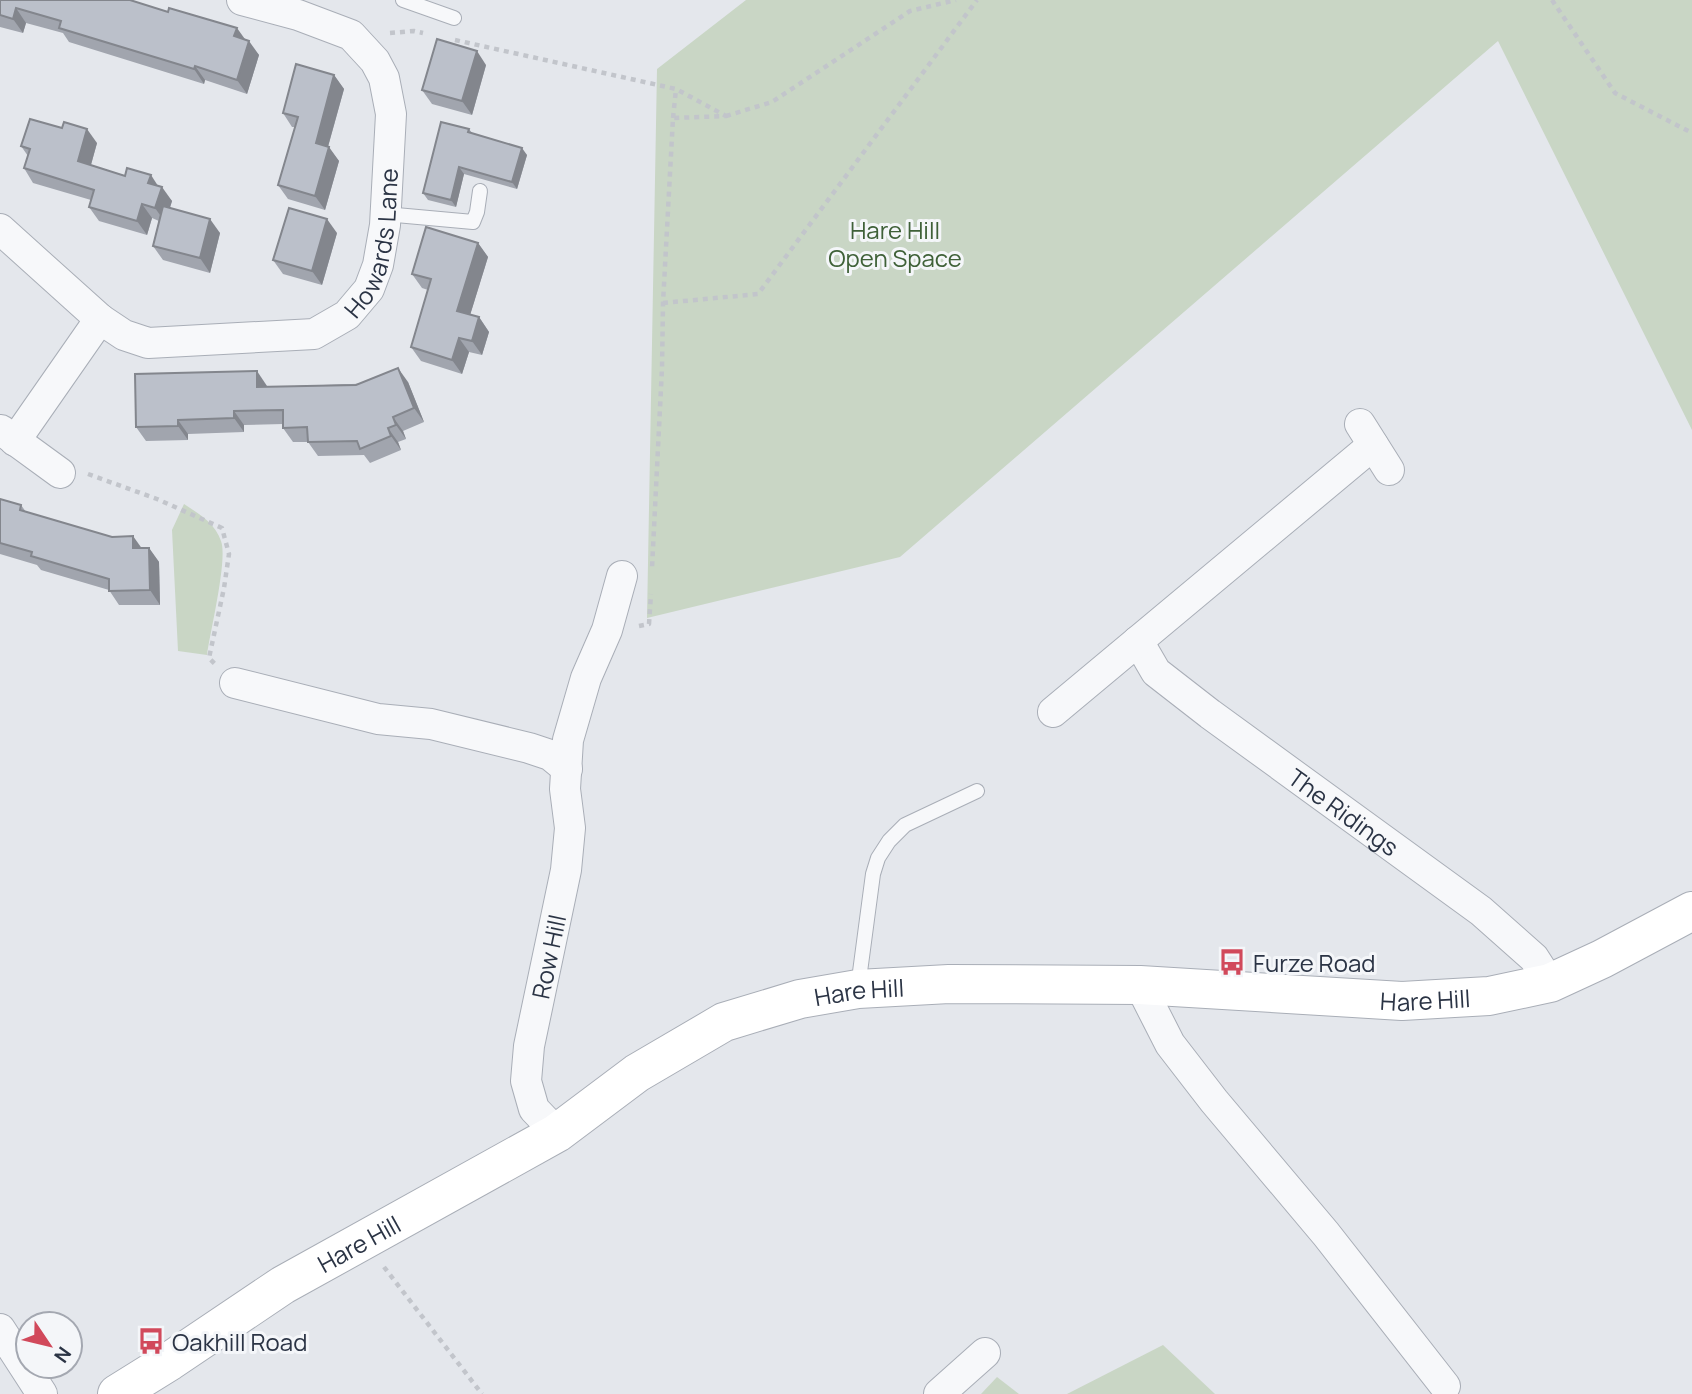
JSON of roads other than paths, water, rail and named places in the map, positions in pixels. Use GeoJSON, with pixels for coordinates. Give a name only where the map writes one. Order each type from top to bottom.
{"type":"FeatureCollection","features":[{"type":"Feature","properties":{"kind":"street","name":"Howards Lane"},"geometry":{"type":"LineString","coordinates":[[0,229],[100,319],[124,335],[148,343],[314,334],[346,315],[369,289],[379,265],[385,225],[391,114],[384,78],[375,61],[351,35],[298,15],[242,0]]}},
{"type":"Feature","properties":{"kind":"street"},"geometry":{"type":"LineString","coordinates":[[60,473],[8,435],[100,319]]}},
{"type":"Feature","properties":{"kind":"street"},"geometry":{"type":"LineString","coordinates":[[1053,712],[1138,641],[1367,434],[1390,470]]}},
{"type":"Feature","properties":{"kind":"street","name":"Row Hill"},"geometry":{"type":"LineString","coordinates":[[556,1133],[534,1109],[526,1081],[529,1046],[566,870],[570,828],[565,789],[568,740],[586,678],[607,630],[622,576]]}},
{"type":"Feature","properties":{"kind":"street","name":"The Ridings"},"geometry":{"type":"LineString","coordinates":[[1138,641],[1156,671],[1220,722],[1481,911],[1534,958],[1550,982]]}},
{"type":"Feature","properties":{"kind":"street"},"geometry":{"type":"LineString","coordinates":[[235,683],[378,719],[431,724],[529,748],[550,755],[566,769]]}},
{"type":"Feature","properties":{"kind":"street","name":"Hare Hill"},"geometry":{"type":"LineString","coordinates":[[117,1394],[283,1285],[556,1133],[637,1073],[724,1022],[800,999],[858,989],[949,984],[1140,985],[1402,1001],[1489,996],[1550,982],[1602,959],[1692,911]]}},
{"type":"Feature","properties":{"kind":"street"},"geometry":{"type":"LineString","coordinates":[[1140,985],[1177,1054],[1326,1234],[1445,1385]]}},
{"type":"Feature","properties":{"kind":"street"},"geometry":{"type":"LineString","coordinates":[[0,1329],[42,1394]]}},
{"type":"Feature","properties":{"kind":"street"},"geometry":{"type":"LineString","coordinates":[[939,1394],[985,1353]]}},
{"type":"Feature","properties":{"kind":"lane"},"geometry":{"type":"LineString","coordinates":[[403,0],[454,18]]}},
{"type":"Feature","properties":{"kind":"lane"},"geometry":{"type":"LineString","coordinates":[[385,214],[473,222],[480,191]]}},
{"type":"Feature","properties":{"kind":"lane"},"geometry":{"type":"LineString","coordinates":[[858,989],[873,874],[878,858],[889,841],[905,825],[977,791]]}},
{"type":"Feature","properties":{"kind":"place","name":"Furze Road"},"geometry":{"type":"Point","coordinates":[1232,962]}},
{"type":"Feature","properties":{"kind":"place","name":"Oakhill Road"},"geometry":{"type":"Point","coordinates":[151,1341]}},
{"type":"Feature","properties":{"kind":"park label","name":"Hare Hill Open Space"},"geometry":{"type":"Point","coordinates":[895,243]}}]}
